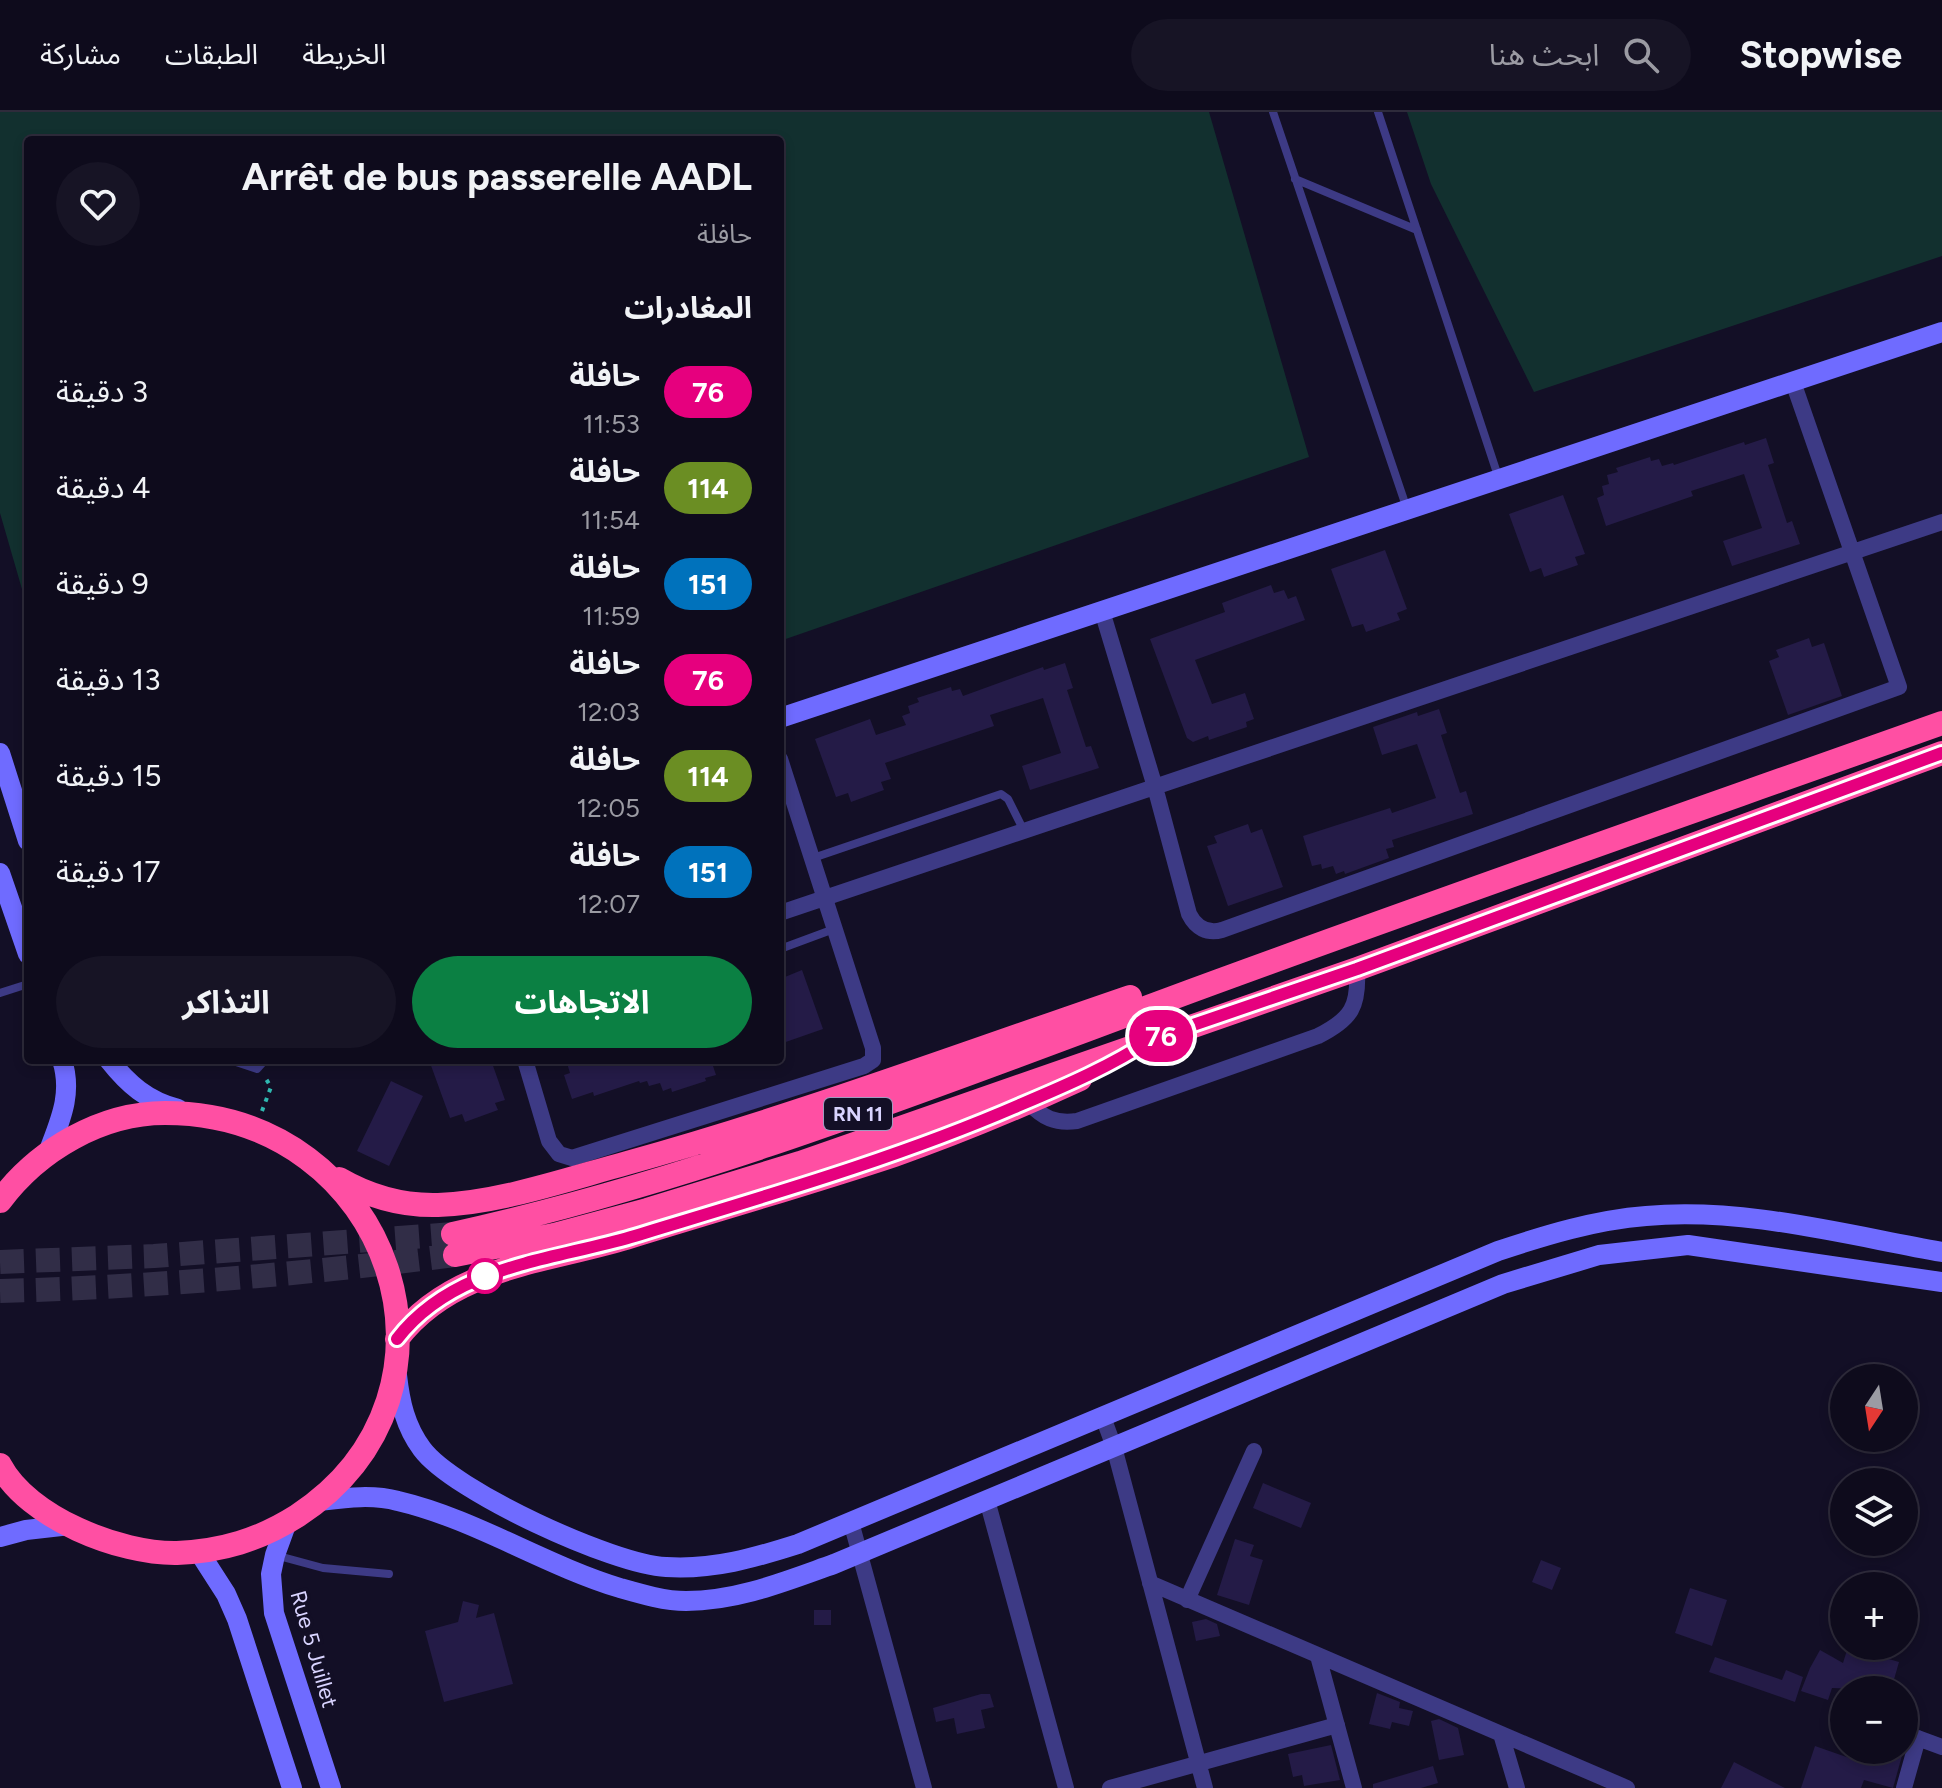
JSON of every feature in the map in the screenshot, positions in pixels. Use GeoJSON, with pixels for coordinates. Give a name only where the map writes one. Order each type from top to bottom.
{"type":"FeatureCollection","features":[{"type":"Feature","properties":{"kind":"highway","name":"RN 11"},"geometry":{"type":"LineString","coordinates":[[1942,723],[1256,967],[861,1113],[707,1166],[454,1244],[554,1235],[721,1188],[1357,969],[1942,753]]}},
{"type":"Feature","properties":{"kind":"highway"},"geometry":{"type":"LineString","coordinates":[[323,1169],[351,1185],[395,1202],[436,1205],[494,1197],[670,1151],[753,1125],[1171,982],[1256,967]]}},
{"type":"Feature","properties":{"kind":"highway"},"geometry":{"type":"LineString","coordinates":[[396,1349],[413,1318],[463,1285],[531,1261],[628,1238],[894,1155],[1100,1070],[1152,1039]]}},
{"type":"Feature","properties":{"kind":"highway"},"geometry":{"type":"LineString","coordinates":[[0,1201],[13,1183],[48,1153],[81,1133],[117,1120],[155,1113],[193,1113],[229,1119],[256,1128],[295,1147],[323,1169],[364,1217],[390,1276],[395,1307],[396,1349],[385,1403],[362,1452],[342,1478],[319,1501],[287,1522],[247,1541],[199,1552],[166,1553],[103,1541],[48,1513],[1,1471]]}},
{"type":"Feature","properties":{"kind":"street"},"geometry":{"type":"LineString","coordinates":[[784,717],[1942,332]]}},
{"type":"Feature","properties":{"kind":"street"},"geometry":{"type":"LineString","coordinates":[[1102,611],[1192,919],[1205,930],[1222,930],[1899,687],[1793,382]]}},
{"type":"Feature","properties":{"kind":"street"},"geometry":{"type":"LineString","coordinates":[[784,912],[1942,522]]}},
{"type":"Feature","properties":{"kind":"street"},"geometry":{"type":"LineString","coordinates":[[0,753],[24,828]]}},
{"type":"Feature","properties":{"kind":"street"},"geometry":{"type":"LineString","coordinates":[[526,1064],[549,1141],[559,1154],[572,1158],[864,1066],[873,1060],[873,1048],[784,771]]}},
{"type":"Feature","properties":{"kind":"street"},"geometry":{"type":"LineString","coordinates":[[0,873],[24,942]]}},
{"type":"Feature","properties":{"kind":"street"},"geometry":{"type":"LineString","coordinates":[[1028,1102],[1048,1119],[1064,1123],[1077,1121],[1318,1036],[1337,1026],[1351,1013],[1356,1000],[1357,969]]}},
{"type":"Feature","properties":{"kind":"street"},"geometry":{"type":"LineString","coordinates":[[48,1153],[65,1106],[68,1086],[63,1064]]}},
{"type":"Feature","properties":{"kind":"street"},"geometry":{"type":"LineString","coordinates":[[113,1064],[132,1086],[157,1103],[193,1113]]}},
{"type":"Feature","properties":{"kind":"street"},"geometry":{"type":"LineString","coordinates":[[396,1349],[401,1405],[410,1429],[423,1450],[441,1468],[487,1498],[573,1539],[662,1567],[706,1568],[784,1549],[1498,1251],[1555,1231],[1645,1216],[1695,1215],[1766,1221],[1942,1252]]}},
{"type":"Feature","properties":{"kind":"street"},"geometry":{"type":"LineString","coordinates":[[319,1501],[367,1497],[395,1500],[458,1522],[587,1578],[637,1593],[684,1601],[725,1598],[774,1586],[862,1552],[1503,1284],[1599,1255],[1688,1245],[1942,1282]]}},
{"type":"Feature","properties":{"kind":"street"},"geometry":{"type":"LineString","coordinates":[[1103,1417],[1114,1447],[1205,1788]]}},
{"type":"Feature","properties":{"kind":"street"},"geometry":{"type":"LineString","coordinates":[[1187,1600],[1254,1451]]}},
{"type":"Feature","properties":{"kind":"street"},"geometry":{"type":"LineString","coordinates":[[987,1500],[1066,1788]]}},
{"type":"Feature","properties":{"kind":"street","name":"Rue 5 Juillet"},"geometry":{"type":"LineString","coordinates":[[287,1522],[271,1574],[274,1613],[331,1788]]}},
{"type":"Feature","properties":{"kind":"street"},"geometry":{"type":"LineString","coordinates":[[851,1522],[862,1552],[924,1788]]}},
{"type":"Feature","properties":{"kind":"street"},"geometry":{"type":"LineString","coordinates":[[0,1537],[26,1530],[70,1525]]}},
{"type":"Feature","properties":{"kind":"street"},"geometry":{"type":"LineString","coordinates":[[199,1552],[226,1594],[237,1619],[292,1788]]}},
{"type":"Feature","properties":{"kind":"street"},"geometry":{"type":"LineString","coordinates":[[1150,1583],[1627,1788]]}},
{"type":"Feature","properties":{"kind":"street"},"geometry":{"type":"LineString","coordinates":[[1318,1656],[1354,1788]]}},
{"type":"Feature","properties":{"kind":"street"},"geometry":{"type":"LineString","coordinates":[[1110,1788],[1337,1725]]}},
{"type":"Feature","properties":{"kind":"street"},"geometry":{"type":"LineString","coordinates":[[1501,1734],[1517,1788]]}},
{"type":"Feature","properties":{"kind":"street"},"geometry":{"type":"LineString","coordinates":[[1918,1738],[1942,1747]]}},
{"type":"Feature","properties":{"kind":"street"},"geometry":{"type":"LineString","coordinates":[[1904,1788],[1907,1764]]}},
{"type":"Feature","properties":{"kind":"lane"},"geometry":{"type":"LineString","coordinates":[[1273,112],[1407,510]]}},
{"type":"Feature","properties":{"kind":"lane"},"geometry":{"type":"LineString","coordinates":[[1378,112],[1499,479]]}},
{"type":"Feature","properties":{"kind":"lane"},"geometry":{"type":"LineString","coordinates":[[1295,179],[1417,230]]}},
{"type":"Feature","properties":{"kind":"lane"},"geometry":{"type":"LineString","coordinates":[[813,858],[1001,794],[1008,799],[1024,831]]}},
{"type":"Feature","properties":{"kind":"lane"},"geometry":{"type":"LineString","coordinates":[[784,948],[835,929]]}},
{"type":"Feature","properties":{"kind":"lane"},"geometry":{"type":"LineString","coordinates":[[0,993],[24,985]]}},
{"type":"Feature","properties":{"kind":"lane"},"geometry":{"type":"LineString","coordinates":[[242,1064],[257,1069],[264,1064]]}},
{"type":"Feature","properties":{"kind":"lane"},"geometry":{"type":"LineString","coordinates":[[275,1555],[323,1568],[389,1574]]}},
{"type":"Feature","properties":{"kind":"path"},"geometry":{"type":"LineString","coordinates":[[256,1128],[271,1087],[257,1069]]}},
{"type":"Feature","properties":{"kind":"green space"},"geometry":{"type":"Polygon","coordinates":[[[0,112],[1209,112],[1309,457],[784,640],[784,136],[24,136],[24,596],[0,513],[0,112]]]}},
{"type":"Feature","properties":{"kind":"green space"},"geometry":{"type":"Polygon","coordinates":[[[1407,112],[1942,112],[1942,256],[1534,392],[1431,184],[1407,112]]]}},
{"type":"Feature","properties":{"kind":"building"},"geometry":{"type":"Polygon","coordinates":[[[1766,438],[1774,463],[1768,465],[1787,523],[1792,521],[1800,544],[1732,566],[1723,541],[1762,528],[1744,474],[1691,491],[1693,496],[1606,526],[1597,498],[1604,495],[1602,486],[1609,484],[1607,475],[1618,472],[1616,468],[1650,457],[1651,461],[1659,459],[1662,466],[1674,465],[1766,438]]]}},
{"type":"Feature","properties":{"kind":"building"},"geometry":{"type":"Polygon","coordinates":[[[1563,495],[1585,554],[1575,557],[1578,565],[1544,577],[1541,568],[1530,572],[1509,514],[1563,495]]]}},
{"type":"Feature","properties":{"kind":"building"},"geometry":{"type":"Polygon","coordinates":[[[1385,550],[1407,609],[1397,613],[1400,620],[1366,632],[1363,624],[1352,627],[1331,569],[1385,550]]]}},
{"type":"Feature","properties":{"kind":"building"},"geometry":{"type":"Polygon","coordinates":[[[1271,585],[1274,593],[1284,590],[1288,599],[1296,596],[1305,620],[1195,660],[1212,704],[1245,693],[1254,719],[1246,722],[1247,727],[1193,742],[1187,738],[1150,639],[1225,612],[1222,603],[1271,585]]]}},
{"type":"Feature","properties":{"kind":"building"},"geometry":{"type":"Polygon","coordinates":[[[1809,638],[1812,647],[1824,643],[1842,696],[1788,715],[1769,661],[1779,657],[1776,650],[1809,638]]]}},
{"type":"Feature","properties":{"kind":"building"},"geometry":{"type":"Polygon","coordinates":[[[1065,663],[1073,688],[1067,690],[1086,747],[1091,746],[1099,768],[1030,790],[1022,766],[1061,753],[1043,698],[990,715],[994,726],[885,763],[891,779],[881,782],[884,790],[851,802],[848,793],[836,797],[815,739],[870,719],[876,735],[906,725],[902,716],[910,713],[908,706],[919,702],[917,698],[951,687],[952,691],[960,689],[963,696],[1043,667],[1044,670],[1065,663]]]}},
{"type":"Feature","properties":{"kind":"building"},"geometry":{"type":"Polygon","coordinates":[[[1439,709],[1447,733],[1441,735],[1460,793],[1466,791],[1473,814],[1392,840],[1394,847],[1386,849],[1389,858],[1345,874],[1344,871],[1336,874],[1333,866],[1322,869],[1321,864],[1312,866],[1303,836],[1390,808],[1392,813],[1436,798],[1417,744],[1382,755],[1373,727],[1417,712],[1418,716],[1439,709]]]}},
{"type":"Feature","properties":{"kind":"building"},"geometry":{"type":"Polygon","coordinates":[[[1248,824],[1251,833],[1262,829],[1283,887],[1228,906],[1207,846],[1217,843],[1214,836],[1248,824]]]}},
{"type":"Feature","properties":{"kind":"building"},"geometry":{"type":"Polygon","coordinates":[[[802,970],[823,1029],[784,1043],[784,977],[802,970]]]}},
{"type":"Feature","properties":{"kind":"building"},"geometry":{"type":"Polygon","coordinates":[[[430,1064],[492,1064],[505,1100],[495,1103],[498,1110],[465,1122],[462,1114],[450,1118],[430,1064]]]}},
{"type":"Feature","properties":{"kind":"building"},"geometry":{"type":"Polygon","coordinates":[[[567,1064],[712,1064],[716,1075],[672,1092],[671,1088],[663,1091],[660,1083],[649,1086],[647,1081],[639,1081],[594,1096],[593,1092],[572,1099],[564,1075],[570,1073],[567,1064]]]}},
{"type":"Feature","properties":{"kind":"building"},"geometry":{"type":"Polygon","coordinates":[[[391,1081],[423,1096],[389,1166],[357,1151],[391,1081]]]}},
{"type":"Feature","properties":{"kind":"building"},"geometry":{"type":"Polygon","coordinates":[[[1263,1483],[1311,1503],[1301,1528],[1253,1508],[1263,1483]]]}},
{"type":"Feature","properties":{"kind":"building"},"geometry":{"type":"Polygon","coordinates":[[[1235,1539],[1254,1545],[1250,1556],[1263,1560],[1249,1605],[1217,1595],[1235,1539]]]}},
{"type":"Feature","properties":{"kind":"building"},"geometry":{"type":"Polygon","coordinates":[[[1541,1560],[1561,1568],[1552,1590],[1532,1582],[1541,1560]]]}},
{"type":"Feature","properties":{"kind":"building"},"geometry":{"type":"Polygon","coordinates":[[[1690,1588],[1727,1600],[1712,1646],[1675,1633],[1690,1588]]]}},
{"type":"Feature","properties":{"kind":"building"},"geometry":{"type":"Polygon","coordinates":[[[463,1601],[479,1605],[476,1618],[494,1613],[513,1684],[444,1702],[425,1631],[458,1622],[463,1601]]]}},
{"type":"Feature","properties":{"kind":"building"},"geometry":{"type":"Polygon","coordinates":[[[814,1610],[831,1610],[831,1625],[814,1625],[814,1610]]]}},
{"type":"Feature","properties":{"kind":"building"},"geometry":{"type":"Polygon","coordinates":[[[1206,1619],[1217,1624],[1220,1636],[1196,1641],[1192,1622],[1206,1619]]]}},
{"type":"Feature","properties":{"kind":"building"},"geometry":{"type":"Polygon","coordinates":[[[1820,1650],[1830,1656],[1830,1660],[1843,1663],[1844,1660],[1899,1662],[1895,1676],[1830,1676],[1828,1700],[1801,1691],[1820,1650]]]}},
{"type":"Feature","properties":{"kind":"building"},"geometry":{"type":"Polygon","coordinates":[[[1715,1657],[1782,1680],[1786,1670],[1803,1677],[1795,1702],[1709,1672],[1715,1657]]]}},
{"type":"Feature","properties":{"kind":"building"},"geometry":{"type":"Polygon","coordinates":[[[1377,1693],[1400,1702],[1399,1708],[1413,1711],[1409,1726],[1392,1722],[1390,1729],[1369,1724],[1377,1693]]]}},
{"type":"Feature","properties":{"kind":"building"},"geometry":{"type":"Polygon","coordinates":[[[990,1694],[994,1707],[981,1710],[985,1728],[957,1734],[954,1718],[936,1722],[933,1708],[990,1694]]]}},
{"type":"Feature","properties":{"kind":"building"},"geometry":{"type":"Polygon","coordinates":[[[1439,1719],[1458,1728],[1464,1755],[1439,1760],[1431,1721],[1439,1719]]]}},
{"type":"Feature","properties":{"kind":"building"},"geometry":{"type":"Polygon","coordinates":[[[1331,1745],[1340,1780],[1304,1786],[1302,1775],[1293,1777],[1288,1754],[1331,1745]]]}},
{"type":"Feature","properties":{"kind":"building"},"geometry":{"type":"Polygon","coordinates":[[[1815,1746],[1830,1751],[1830,1764],[1900,1764],[1893,1788],[1864,1780],[1861,1788],[1801,1788],[1815,1746]]]}},
{"type":"Feature","properties":{"kind":"building"},"geometry":{"type":"Polygon","coordinates":[[[1734,1762],[1785,1788],[1721,1788],[1734,1762]]]}},
{"type":"Feature","properties":{"kind":"building"},"geometry":{"type":"Polygon","coordinates":[[[1433,1766],[1438,1783],[1421,1788],[1373,1788],[1373,1784],[1433,1766]]]}},
{"type":"Feature","properties":{"kind":"tunnel"},"geometry":{"type":"LineString","coordinates":[[0,1262],[154,1256],[453,1234]]}},
{"type":"Feature","properties":{"kind":"tunnel"},"geometry":{"type":"LineString","coordinates":[[0,1291],[228,1279],[455,1255]]}},
{"type":"Feature","properties":{"kind":"bus line","name":"76"},"geometry":{"type":"LineString","coordinates":[[397,1339],[413,1318],[437,1300],[491,1274],[531,1261],[628,1238],[894,1155],[1080,1079],[1130,1054],[1152,1039],[1357,969],[1942,753]]}}]}
